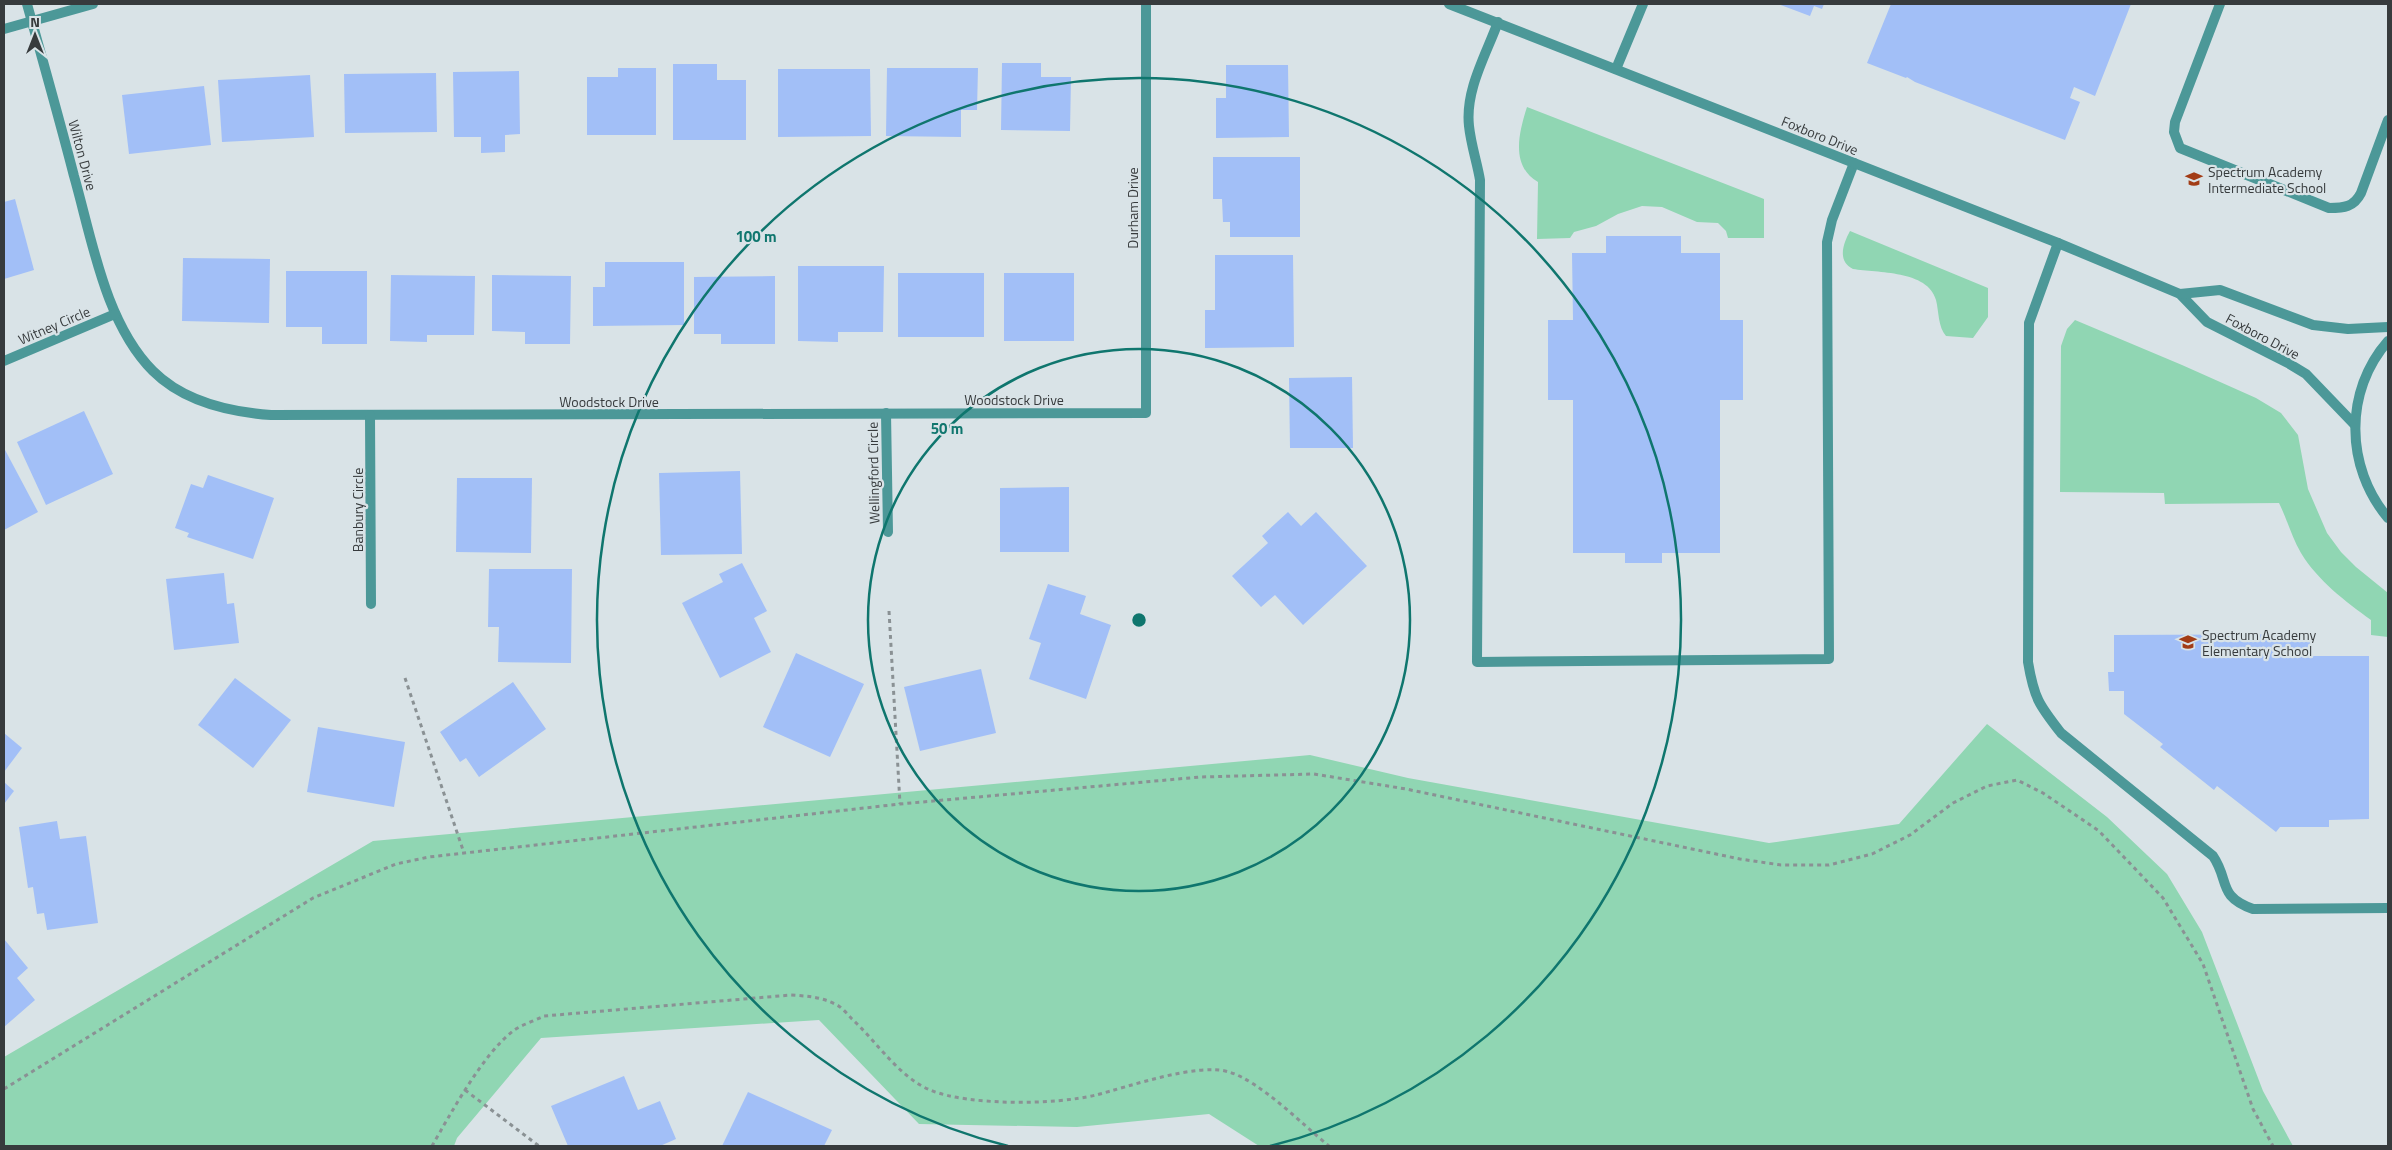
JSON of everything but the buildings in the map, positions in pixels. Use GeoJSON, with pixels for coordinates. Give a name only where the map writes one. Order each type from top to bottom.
{"type":"FeatureCollection","features":[{"type":"Feature","properties":{"kind":"street","name":"Wilton Drive"},"geometry":{"type":"LineString","coordinates":[[27,4],[98,264],[115,314]]}},
{"type":"Feature","properties":{"kind":"street"},"geometry":{"type":"LineString","coordinates":[[4,29],[93,4]]}},
{"type":"Feature","properties":{"kind":"street","name":"Durham Drive"},"geometry":{"type":"LineString","coordinates":[[1146,4],[1146,413]]}},
{"type":"Feature","properties":{"kind":"street","name":"Foxboro Drive"},"geometry":{"type":"LineString","coordinates":[[1449,4],[2058,243],[2180,294],[2207,322],[2306,374],[2355,425]]}},
{"type":"Feature","properties":{"kind":"street"},"geometry":{"type":"LineString","coordinates":[[1616,69],[1643,4]]}},
{"type":"Feature","properties":{"kind":"street"},"geometry":{"type":"LineString","coordinates":[[2220,4],[2175,122],[2174,132],[2180,148],[2329,208],[2343,208],[2356,203],[2388,120]]}},
{"type":"Feature","properties":{"kind":"street"},"geometry":{"type":"LineString","coordinates":[[1498,22],[1471,94],[1469,108],[1469,125],[1480,180],[1477,662],[1829,660],[1827,242],[1832,220],[1854,163]]}},
{"type":"Feature","properties":{"kind":"street"},"geometry":{"type":"LineString","coordinates":[[2058,243],[2029,323],[2028,662],[2033,692],[2061,734],[2212,856],[2219,865],[2227,893],[2238,904],[2253,909],[2388,908]]}},
{"type":"Feature","properties":{"kind":"street","name":"Foxboro Drive"},"geometry":{"type":"LineString","coordinates":[[2180,294],[2220,290],[2313,325],[2348,329],[2388,327]]}},
{"type":"Feature","properties":{"kind":"street","name":"Woodstock Drive"},"geometry":{"type":"LineString","coordinates":[[115,314],[138,354],[154,372],[173,387],[195,399],[244,413],[271,415],[370,415],[1146,413]]}},
{"type":"Feature","properties":{"kind":"street","name":"Witney Circle"},"geometry":{"type":"LineString","coordinates":[[4,361],[115,314]]}},
{"type":"Feature","properties":{"kind":"street"},"geometry":{"type":"LineString","coordinates":[[2388,341],[2373,361],[2364,382],[2357,403],[2355,425],[2356,448],[2361,470],[2370,490],[2388,518]]}},
{"type":"Feature","properties":{"kind":"street","name":"Wellingford Circle"},"geometry":{"type":"LineString","coordinates":[[886,414],[888,532]]}},
{"type":"Feature","properties":{"kind":"street","name":"Banbury Circle"},"geometry":{"type":"LineString","coordinates":[[370,415],[371,604]]}},
{"type":"Feature","properties":{"kind":"path"},"geometry":{"type":"LineString","coordinates":[[889,611],[900,804]]}},
{"type":"Feature","properties":{"kind":"path"},"geometry":{"type":"LineString","coordinates":[[405,678],[464,853]]}},
{"type":"Feature","properties":{"kind":"path"},"geometry":{"type":"LineString","coordinates":[[4,1089],[312,898],[396,864],[464,853],[900,804],[1200,777],[1314,774],[1406,789],[1740,859],[1781,865],[1829,865],[1872,854],[1910,835],[1953,803],[1987,786],[2017,780],[2043,793],[2099,831],[2163,898],[2203,964],[2253,1109],[2273,1146]]}},
{"type":"Feature","properties":{"kind":"path"},"geometry":{"type":"LineString","coordinates":[[432,1146],[465,1090],[490,1056],[512,1031],[544,1016],[791,994],[815,996],[837,1004],[904,1073],[929,1090],[957,1097],[998,1101],[1051,1101],[1093,1096],[1206,1069],[1229,1072],[1262,1091],[1329,1146]]}},
{"type":"Feature","properties":{"kind":"path"},"geometry":{"type":"LineString","coordinates":[[465,1090],[539,1146]]}},
{"type":"Feature","properties":{"kind":"green space"},"geometry":{"type":"Polygon","coordinates":[[[1527,107],[1764,199],[1764,238],[1728,238],[1726,231],[1718,223],[1697,222],[1662,207],[1642,206],[1618,214],[1596,226],[1574,232],[1570,238],[1537,239],[1538,182],[1523,167],[1519,148],[1521,127],[1527,107]]]}},
{"type":"Feature","properties":{"kind":"green space"},"geometry":{"type":"Polygon","coordinates":[[[1850,231],[1988,288],[1988,317],[1973,338],[1946,336],[1940,324],[1936,300],[1931,290],[1923,283],[1900,275],[1853,269],[1848,266],[1843,257],[1843,252],[1845,241],[1850,231]]]}},
{"type":"Feature","properties":{"kind":"green space"},"geometry":{"type":"Polygon","coordinates":[[[2075,320],[2256,398],[2281,413],[2298,435],[2308,489],[2327,533],[2341,552],[2356,567],[2388,593],[2388,637],[2371,635],[2371,620],[2342,598],[2315,573],[2301,553],[2279,503],[2165,504],[2164,493],[2060,492],[2061,346],[2067,329],[2075,320]]]}},
{"type":"Feature","properties":{"kind":"green space"},"geometry":{"type":"Polygon","coordinates":[[[1987,724],[2107,817],[2167,874],[2202,932],[2263,1091],[2293,1146],[1259,1146],[1209,1114],[1077,1127],[919,1124],[819,1020],[541,1038],[457,1138],[454,1146],[4,1146],[4,1057],[373,841],[1310,755],[1408,778],[1769,843],[1899,824],[1987,724]]]}},
{"type":"Feature","properties":{"kind":"place","name":"Spectrum Academy Intermediate School"},"geometry":{"type":"Point","coordinates":[2194,179]}},
{"type":"Feature","properties":{"kind":"place","name":"Spectrum Academy Elementary School"},"geometry":{"type":"Point","coordinates":[2188,642]}}]}
